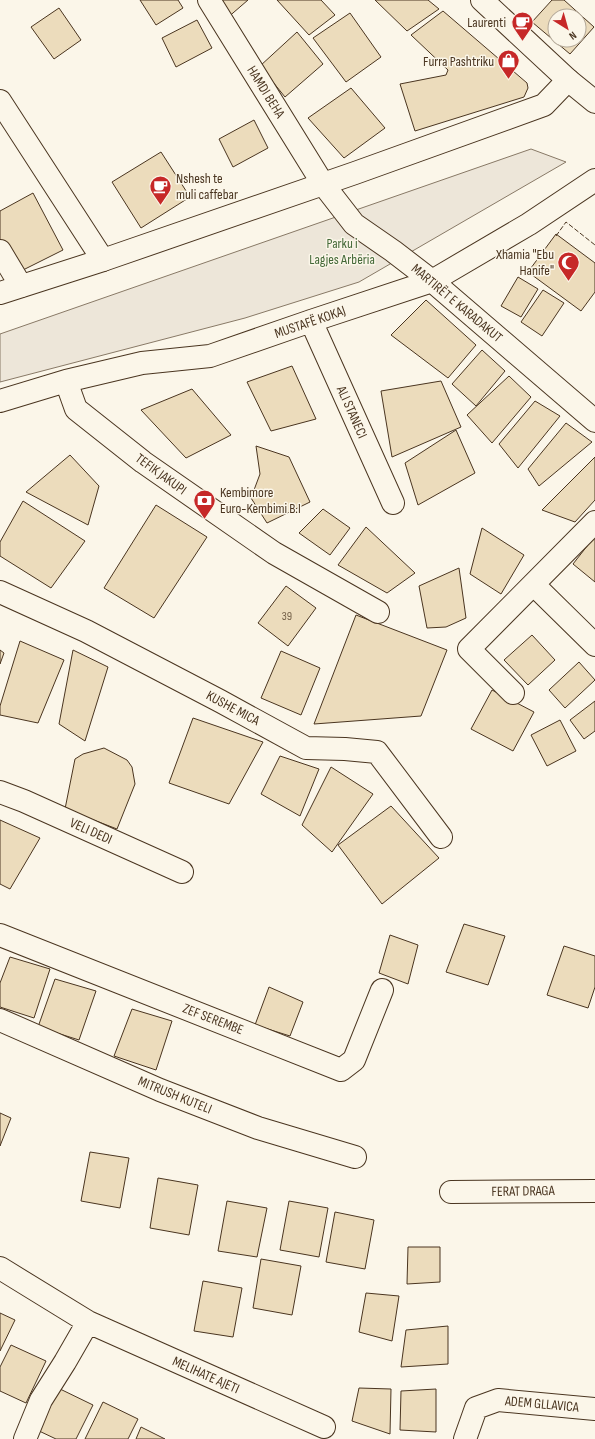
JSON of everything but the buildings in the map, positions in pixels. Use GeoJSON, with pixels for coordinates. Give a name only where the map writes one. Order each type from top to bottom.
{"type":"FeatureCollection","features":[{"type":"Feature","properties":{"kind":"street","name":"HAMDI BEHA"},"geometry":{"type":"LineString","coordinates":[[209,0],[323,184]]}},
{"type":"Feature","properties":{"kind":"street"},"geometry":{"type":"LineString","coordinates":[[482,0],[568,80],[593,97]]}},
{"type":"Feature","properties":{"kind":"street"},"geometry":{"type":"LineString","coordinates":[[0,293],[103,260],[323,184],[544,105],[568,80]]}},
{"type":"Feature","properties":{"kind":"street"},"geometry":{"type":"LineString","coordinates":[[0,101],[103,260]]}},
{"type":"Feature","properties":{"kind":"street","name":"MUSTAFË KOKAJ"},"geometry":{"type":"LineString","coordinates":[[0,400],[66,381],[142,363],[210,356],[432,281],[529,224],[595,180]]}},
{"type":"Feature","properties":{"kind":"street","name":"MARTIRËT E KARADAKUT"},"geometry":{"type":"LineString","coordinates":[[323,184],[354,224],[393,251],[432,281],[595,421]]}},
{"type":"Feature","properties":{"kind":"street"},"geometry":{"type":"LineString","coordinates":[[0,252],[21,286]]}},
{"type":"Feature","properties":{"kind":"street","name":"ALI STANECI"},"geometry":{"type":"LineString","coordinates":[[311,321],[393,503]]}},
{"type":"Feature","properties":{"kind":"street","name":"TEFIK JAKUPI"},"geometry":{"type":"LineString","coordinates":[[66,381],[76,409],[143,462],[274,554],[378,612]]}},
{"type":"Feature","properties":{"kind":"street"},"geometry":{"type":"LineString","coordinates":[[513,693],[469,649],[595,522]]}},
{"type":"Feature","properties":{"kind":"street"},"geometry":{"type":"LineString","coordinates":[[534,585],[595,645]]}},
{"type":"Feature","properties":{"kind":"street","name":"KUSHE MICA"},"geometry":{"type":"LineString","coordinates":[[0,592],[93,635],[220,700],[306,748],[377,752],[441,837]]}},
{"type":"Feature","properties":{"kind":"street","name":"VELI DEDI"},"geometry":{"type":"LineString","coordinates":[[0,792],[24,801],[182,872]]}},
{"type":"Feature","properties":{"kind":"street","name":"ZEF SEREMBE"},"geometry":{"type":"LineString","coordinates":[[0,934],[341,1070],[354,1060],[382,990]]}},
{"type":"Feature","properties":{"kind":"street","name":"MITRUSH KUTELI"},"geometry":{"type":"LineString","coordinates":[[0,1020],[160,1090],[258,1128],[355,1156]]}},
{"type":"Feature","properties":{"kind":"street","name":"FERAT DRAGA"},"geometry":{"type":"LineString","coordinates":[[451,1192],[595,1190]]}},
{"type":"Feature","properties":{"kind":"street","name":"MELIHATE AJETI"},"geometry":{"type":"LineString","coordinates":[[0,1268],[88,1322],[324,1427]]}},
{"type":"Feature","properties":{"kind":"street"},"geometry":{"type":"LineString","coordinates":[[25,1439],[42,1400],[88,1322]]}},
{"type":"Feature","properties":{"kind":"street","name":"ADEM GLLAVICA"},"geometry":{"type":"LineString","coordinates":[[464,1439],[476,1408],[498,1400],[595,1409]]}},
{"type":"Feature","properties":{"kind":"green space","name":"Parku i Lagjes Arbëria"},"geometry":{"type":"Polygon","coordinates":[[[531,149],[566,162],[359,282],[245,318],[0,382],[0,334],[531,149]]]}},
{"type":"Feature","properties":{"kind":"fence"},"geometry":{"type":"LineString","coordinates":[[556,236],[566,222],[595,245]]}},
{"type":"Feature","properties":{"kind":"place","name":"Laurenti"},"geometry":{"type":"Point","coordinates":[522,42]}},
{"type":"Feature","properties":{"kind":"place","name":"Furra Pashtriku"},"geometry":{"type":"Point","coordinates":[509,80]}},
{"type":"Feature","properties":{"kind":"place","name":"Nshesh te muli caffebar"},"geometry":{"type":"Point","coordinates":[161,206]}},
{"type":"Feature","properties":{"kind":"place","name":"Xhamia \"Ebu Hanife\""},"geometry":{"type":"Point","coordinates":[569,282]}},
{"type":"Feature","properties":{"kind":"place","name":"Kembimore Euro-Kembimi B.I"},"geometry":{"type":"Point","coordinates":[205,520]}}]}
